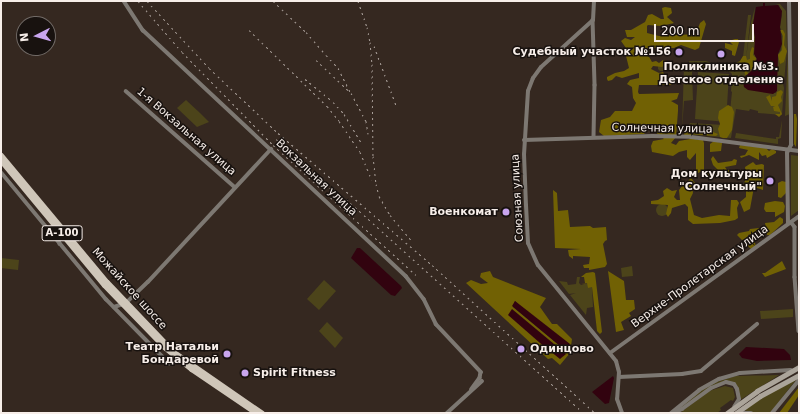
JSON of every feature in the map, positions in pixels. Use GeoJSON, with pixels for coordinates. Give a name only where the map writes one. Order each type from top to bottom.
{"type":"FeatureCollection","features":[{"type":"Feature","properties":{"kind":"main road","name":"Можайское шоссе"},"geometry":{"type":"LineString","coordinates":[[1,155],[125,304],[180,357],[262,413]]}},
{"type":"Feature","properties":{"kind":"main road","name":"Можайское шоссе"},"geometry":{"type":"LineString","coordinates":[[1,161],[125,304],[178,360],[256,413]]}},
{"type":"Feature","properties":{"kind":"main road"},"geometry":{"type":"LineString","coordinates":[[736,412],[757,391],[797,368]]}},
{"type":"Feature","properties":{"kind":"main road"},"geometry":{"type":"LineString","coordinates":[[727,413],[736,412],[760,396],[799,374]]}},
{"type":"Feature","properties":{"kind":"street","name":"Вокзальная улица"},"geometry":{"type":"LineString","coordinates":[[124,1],[144,30],[406,276],[424,299],[436,324],[480,372],[481,380],[447,413]]}},
{"type":"Feature","properties":{"kind":"street"},"geometry":{"type":"LineString","coordinates":[[594,1],[594,137]]}},
{"type":"Feature","properties":{"kind":"street"},"geometry":{"type":"LineString","coordinates":[[789,1],[791,145],[788,149],[790,223],[795,227],[799,331]]}},
{"type":"Feature","properties":{"kind":"street","name":"Союзная улица"},"geometry":{"type":"LineString","coordinates":[[593,20],[546,61],[533,78],[528,91],[524,140],[524,176],[529,245],[541,270],[610,353],[617,365],[619,377],[617,399],[622,413]]}},
{"type":"Feature","properties":{"kind":"street","name":"1-я Вокзальная улица"},"geometry":{"type":"LineString","coordinates":[[126,91],[234,187]]}},
{"type":"Feature","properties":{"kind":"street","name":"Солнечная улица"},"geometry":{"type":"LineString","coordinates":[[524,140],[594,137],[691,137],[799,151]]}},
{"type":"Feature","properties":{"kind":"street"},"geometry":{"type":"LineString","coordinates":[[114,307],[125,304],[271,149]]}},
{"type":"Feature","properties":{"kind":"street"},"geometry":{"type":"LineString","coordinates":[[1,172],[114,307],[169,363]]}},
{"type":"Feature","properties":{"kind":"street","name":"Верхне-Пролетарская улица"},"geometry":{"type":"LineString","coordinates":[[610,353],[799,216]]}},
{"type":"Feature","properties":{"kind":"street"},"geometry":{"type":"LineString","coordinates":[[57,227],[60,244]]}},
{"type":"Feature","properties":{"kind":"street"},"geometry":{"type":"LineString","coordinates":[[619,377],[682,374],[701,371],[757,324]]}},
{"type":"Feature","properties":{"kind":"street"},"geometry":{"type":"LineString","coordinates":[[672,413],[706,385],[726,376],[749,372],[782,372],[797,368]]}},
{"type":"Feature","properties":{"kind":"street"},"geometry":{"type":"LineString","coordinates":[[772,413],[799,380]]}},
{"type":"Feature","properties":{"kind":"street"},"geometry":{"type":"LineString","coordinates":[[672,413],[682,409],[711,388],[726,382],[734,384],[738,392],[736,412],[751,413]]}},
{"type":"Feature","properties":{"kind":"shaded area"},"geometry":{"type":"Polygon","coordinates":[[[763,3],[765,3],[765,6],[778,5],[782,11],[780,27],[782,44],[778,54],[777,91],[773,94],[748,90],[744,87],[743,82],[745,77],[754,68],[754,63],[757,59],[754,54],[755,37],[753,24],[756,7],[763,6],[763,3]]]}},
{"type":"Feature","properties":{"kind":"shaded area"},"geometry":{"type":"Polygon","coordinates":[[[776,4],[780,4],[786,11],[787,49],[784,82],[780,83],[783,84],[784,88],[782,115],[758,113],[758,111],[750,109],[749,111],[736,109],[731,138],[685,134],[690,123],[724,125],[729,121],[732,74],[730,72],[698,69],[692,72],[693,100],[684,101],[682,130],[684,65],[689,64],[689,61],[706,61],[717,65],[739,64],[743,57],[748,15],[751,15],[746,58],[755,7],[753,27],[755,37],[755,56],[757,59],[754,68],[744,78],[744,87],[776,93],[778,54],[781,50],[782,34],[780,27],[782,15],[779,5],[776,4]]]}},
{"type":"Feature","properties":{"kind":"shaded area"},"geometry":{"type":"Polygon","coordinates":[[[787,4],[790,114],[785,116],[788,50],[787,4]]]}},
{"type":"Feature","properties":{"kind":"shaded area"},"geometry":{"type":"Polygon","coordinates":[[[662,8],[671,8],[672,13],[667,17],[674,23],[661,26],[648,25],[647,33],[659,36],[696,34],[700,23],[704,20],[706,24],[699,48],[695,50],[681,45],[674,48],[649,48],[648,55],[652,62],[656,61],[659,63],[663,60],[668,62],[662,67],[653,66],[651,69],[659,73],[663,72],[667,79],[673,78],[676,82],[670,85],[639,85],[638,92],[639,94],[679,93],[677,99],[671,101],[678,105],[678,111],[676,137],[671,143],[676,145],[679,141],[690,139],[695,136],[697,140],[703,140],[704,170],[698,173],[696,169],[696,153],[690,160],[687,157],[687,150],[679,152],[673,156],[652,152],[651,146],[653,141],[664,139],[653,130],[648,129],[644,134],[604,136],[599,132],[601,120],[610,117],[615,111],[632,111],[636,103],[633,98],[632,87],[627,84],[630,80],[639,78],[639,73],[622,78],[616,76],[612,80],[608,81],[607,79],[607,77],[615,73],[629,68],[626,48],[621,41],[625,38],[631,40],[635,37],[627,37],[625,30],[631,30],[645,22],[648,15],[652,14],[664,19],[662,8]]]}},
{"type":"Feature","properties":{"kind":"shaded area"},"geometry":{"type":"Polygon","coordinates":[[[780,30],[783,30],[785,34],[784,45],[787,51],[784,62],[780,64],[778,55],[782,50],[783,36],[780,30]]]}},
{"type":"Feature","properties":{"kind":"shaded area"},"geometry":{"type":"Polygon","coordinates":[[[738,39],[739,42],[735,56],[732,55],[732,51],[725,48],[725,43],[733,45],[729,41],[738,39]]]}},
{"type":"Feature","properties":{"kind":"shaded area"},"geometry":{"type":"Polygon","coordinates":[[[752,47],[754,48],[753,55],[756,58],[754,68],[747,71],[748,74],[745,75],[744,67],[737,66],[736,63],[740,61],[743,56],[746,56],[747,60],[750,59],[752,47]]]}},
{"type":"Feature","properties":{"kind":"shaded area"},"geometry":{"type":"Polygon","coordinates":[[[658,64],[679,64],[679,68],[676,71],[660,71],[658,69],[658,64]]]}},
{"type":"Feature","properties":{"kind":"shaded area"},"geometry":{"type":"Polygon","coordinates":[[[698,72],[729,74],[726,122],[695,119],[698,72]]]}},
{"type":"Feature","properties":{"kind":"shaded area"},"geometry":{"type":"Polygon","coordinates":[[[781,90],[783,92],[781,97],[782,101],[778,105],[782,114],[779,117],[775,114],[780,114],[780,112],[774,111],[773,107],[775,106],[771,106],[766,97],[770,95],[772,101],[772,97],[776,96],[777,92],[781,90]]]}},
{"type":"Feature","properties":{"kind":"shaded area"},"geometry":{"type":"Polygon","coordinates":[[[186,100],[209,122],[197,127],[177,108],[186,100]]]}},
{"type":"Feature","properties":{"kind":"shaded area"},"geometry":{"type":"Polygon","coordinates":[[[728,105],[732,107],[734,112],[732,130],[727,138],[723,138],[720,137],[718,129],[720,124],[718,118],[719,111],[728,105]]]}},
{"type":"Feature","properties":{"kind":"shaded area"},"geometry":{"type":"Polygon","coordinates":[[[794,114],[796,114],[797,119],[796,147],[794,144],[794,114]]]}},
{"type":"Feature","properties":{"kind":"shaded area"},"geometry":{"type":"Polygon","coordinates":[[[782,120],[781,138],[778,139],[778,144],[735,138],[736,133],[776,139],[776,137],[779,137],[782,120]]]}},
{"type":"Feature","properties":{"kind":"shaded area"},"geometry":{"type":"Polygon","coordinates":[[[683,132],[713,132],[718,134],[716,136],[691,134],[691,137],[685,136],[683,132]]]}},
{"type":"Feature","properties":{"kind":"shaded area"},"geometry":{"type":"Polygon","coordinates":[[[714,141],[722,143],[721,151],[710,152],[710,144],[714,141]]]}},
{"type":"Feature","properties":{"kind":"shaded area"},"geometry":{"type":"Polygon","coordinates":[[[740,145],[766,148],[769,151],[772,149],[776,151],[776,153],[767,158],[766,155],[762,156],[759,152],[759,160],[749,155],[741,158],[740,156],[745,155],[748,150],[739,148],[740,145]]]}},
{"type":"Feature","properties":{"kind":"shaded area"},"geometry":{"type":"Polygon","coordinates":[[[791,155],[799,156],[799,210],[791,216],[791,155]]]}},
{"type":"Feature","properties":{"kind":"shaded area"},"geometry":{"type":"Polygon","coordinates":[[[713,156],[718,163],[732,161],[734,159],[737,160],[736,165],[725,167],[727,170],[735,170],[735,173],[731,176],[722,177],[704,175],[705,172],[717,169],[713,165],[711,159],[713,156]]]}},
{"type":"Feature","properties":{"kind":"shaded area"},"geometry":{"type":"Polygon","coordinates":[[[753,162],[756,165],[764,165],[763,190],[754,187],[750,209],[744,212],[740,202],[746,197],[746,187],[744,185],[746,175],[745,167],[753,162]]]}},
{"type":"Feature","properties":{"kind":"shaded area"},"geometry":{"type":"Polygon","coordinates":[[[691,178],[696,184],[692,187],[693,193],[690,199],[694,215],[702,218],[719,215],[730,216],[731,200],[737,200],[739,203],[737,208],[738,218],[720,223],[693,224],[688,220],[688,207],[685,204],[672,208],[668,217],[666,214],[668,205],[651,204],[651,201],[658,200],[664,196],[663,191],[667,188],[672,191],[677,190],[674,197],[677,200],[680,200],[679,190],[683,185],[689,185],[688,181],[691,178]]]}},
{"type":"Feature","properties":{"kind":"shaded area"},"geometry":{"type":"Polygon","coordinates":[[[782,181],[786,182],[786,193],[781,198],[778,197],[778,183],[782,181]]]}},
{"type":"Feature","properties":{"kind":"shaded area"},"geometry":{"type":"Polygon","coordinates":[[[553,190],[557,193],[558,211],[568,210],[570,227],[606,227],[607,240],[603,244],[607,264],[605,267],[589,270],[589,268],[584,268],[583,265],[589,264],[590,257],[573,256],[573,259],[569,256],[568,250],[581,249],[555,248],[553,190]]]}},
{"type":"Feature","properties":{"kind":"shaded area"},"geometry":{"type":"Polygon","coordinates":[[[775,201],[783,202],[785,206],[784,212],[775,217],[775,212],[766,212],[764,209],[765,203],[775,201]]]}},
{"type":"Feature","properties":{"kind":"shaded area"},"geometry":{"type":"Polygon","coordinates":[[[662,204],[666,206],[668,210],[666,214],[662,216],[658,214],[656,210],[658,206],[662,204]]]}},
{"type":"Feature","properties":{"kind":"shaded area"},"geometry":{"type":"Polygon","coordinates":[[[780,217],[783,219],[783,223],[770,235],[767,235],[765,223],[774,222],[780,217]]]}},
{"type":"Feature","properties":{"kind":"shaded area"},"geometry":{"type":"Polygon","coordinates":[[[759,228],[759,231],[748,235],[748,239],[754,240],[756,246],[751,249],[737,235],[739,233],[749,231],[750,229],[759,228]]]}},
{"type":"Feature","properties":{"kind":"shaded area"},"geometry":{"type":"Polygon","coordinates":[[[357,248],[360,248],[401,286],[402,288],[395,296],[391,295],[351,258],[357,248]]]}},
{"type":"Feature","properties":{"kind":"shaded area"},"geometry":{"type":"Polygon","coordinates":[[[1,258],[19,260],[18,270],[1,268],[1,258]]]}},
{"type":"Feature","properties":{"kind":"shaded area"},"geometry":{"type":"Polygon","coordinates":[[[782,261],[786,269],[765,277],[762,273],[765,273],[782,261]]]}},
{"type":"Feature","properties":{"kind":"shaded area"},"geometry":{"type":"Polygon","coordinates":[[[632,266],[633,276],[622,277],[621,268],[632,266]]]}},
{"type":"Feature","properties":{"kind":"shaded area"},"geometry":{"type":"Polygon","coordinates":[[[490,271],[493,277],[546,298],[540,307],[552,324],[557,324],[572,339],[570,353],[560,365],[552,358],[548,359],[466,283],[471,280],[481,284],[488,283],[480,277],[481,273],[490,271]],[[515,301],[513,307],[566,351],[515,301]]]}},
{"type":"Feature","properties":{"kind":"shaded area"},"geometry":{"type":"Polygon","coordinates":[[[608,271],[624,281],[626,300],[634,300],[635,309],[629,313],[631,316],[621,322],[624,330],[616,332],[608,271]]]}},
{"type":"Feature","properties":{"kind":"shaded area"},"geometry":{"type":"Polygon","coordinates":[[[586,273],[595,273],[602,332],[600,334],[597,331],[592,287],[588,288],[587,283],[581,284],[585,283],[584,277],[581,277],[586,273]]]}},
{"type":"Feature","properties":{"kind":"shaded area"},"geometry":{"type":"Polygon","coordinates":[[[577,277],[580,277],[579,283],[581,285],[587,283],[592,287],[593,307],[587,308],[586,315],[570,295],[576,293],[569,294],[559,281],[567,282],[568,285],[576,284],[577,277]]]}},
{"type":"Feature","properties":{"kind":"shaded area"},"geometry":{"type":"Polygon","coordinates":[[[324,280],[336,291],[319,310],[307,299],[324,280]]]}},
{"type":"Feature","properties":{"kind":"shaded area"},"geometry":{"type":"Polygon","coordinates":[[[515,301],[570,344],[566,351],[512,306],[515,301]]]}},
{"type":"Feature","properties":{"kind":"shaded area"},"geometry":{"type":"Polygon","coordinates":[[[512,309],[566,354],[560,359],[540,343],[508,315],[512,309]]]}},
{"type":"Feature","properties":{"kind":"shaded area"},"geometry":{"type":"Polygon","coordinates":[[[793,309],[793,317],[761,319],[760,311],[793,309]]]}},
{"type":"Feature","properties":{"kind":"shaded area"},"geometry":{"type":"Polygon","coordinates":[[[327,322],[343,338],[335,348],[319,331],[327,322]]]}},
{"type":"Feature","properties":{"kind":"shaded area"},"geometry":{"type":"Polygon","coordinates":[[[746,347],[784,349],[790,355],[791,360],[757,361],[742,358],[739,354],[746,347]]]}},
{"type":"Feature","properties":{"kind":"shaded area"},"geometry":{"type":"Polygon","coordinates":[[[779,375],[740,400],[738,389],[732,382],[709,388],[682,408],[679,408],[691,397],[713,383],[736,376],[779,375]]]}},
{"type":"Feature","properties":{"kind":"shaded area"},"geometry":{"type":"Polygon","coordinates":[[[613,376],[614,378],[609,403],[605,404],[592,392],[613,376]]]}},
{"type":"Feature","properties":{"kind":"shaded area"},"geometry":{"type":"Polygon","coordinates":[[[799,376],[770,413],[753,413],[744,410],[762,396],[799,376]]]}},
{"type":"Feature","properties":{"kind":"shaded area"},"geometry":{"type":"Polygon","coordinates":[[[725,386],[733,388],[735,397],[733,401],[731,400],[720,408],[721,410],[717,413],[680,413],[709,391],[725,386]]]}},
{"type":"Feature","properties":{"kind":"shaded area"},"geometry":{"type":"Polygon","coordinates":[[[799,387],[799,395],[787,413],[779,413],[799,387]]]}},
{"type":"Feature","properties":{"kind":"railway"},"geometry":{"type":"LineString","coordinates":[[138,1],[182,52],[273,145],[416,275]]}},
{"type":"Feature","properties":{"kind":"railway"},"geometry":{"type":"LineString","coordinates":[[147,1],[209,68],[278,133],[432,265],[595,413]]}},
{"type":"Feature","properties":{"kind":"railway"},"geometry":{"type":"LineString","coordinates":[[273,1],[306,32],[338,68],[351,93]]}},
{"type":"Feature","properties":{"kind":"railway"},"geometry":{"type":"LineString","coordinates":[[358,1],[367,27],[370,42],[372,64],[373,156],[376,184],[379,196],[390,215],[411,240]]}},
{"type":"Feature","properties":{"kind":"railway"},"geometry":{"type":"LineString","coordinates":[[249,30],[327,106],[360,152],[372,180]]}},
{"type":"Feature","properties":{"kind":"railway"},"geometry":{"type":"LineString","coordinates":[[374,46],[396,105]]}},
{"type":"Feature","properties":{"kind":"railway"},"geometry":{"type":"LineString","coordinates":[[316,60],[351,93],[366,121],[368,134]]}},
{"type":"Feature","properties":{"kind":"railway"},"geometry":{"type":"LineString","coordinates":[[305,79],[333,102],[344,114],[362,144]]}},
{"type":"Feature","properties":{"kind":"railway"},"geometry":{"type":"LineString","coordinates":[[276,139],[349,205]]}},
{"type":"Feature","properties":{"kind":"railway"},"geometry":{"type":"LineString","coordinates":[[346,199],[584,413]]}},
{"type":"Feature","properties":{"kind":"place","name":"Судебный участок №156"},"geometry":{"type":"Point","coordinates":[679,52]}},
{"type":"Feature","properties":{"kind":"place","name":"Поликлиника №3. Детское отделение"},"geometry":{"type":"Point","coordinates":[721,54]}},
{"type":"Feature","properties":{"kind":"place","name":"Дом культуры \"Солнечный\""},"geometry":{"type":"Point","coordinates":[770,181]}},
{"type":"Feature","properties":{"kind":"place","name":"Военкомат"},"geometry":{"type":"Point","coordinates":[506,212]}},
{"type":"Feature","properties":{"kind":"place","name":"Одинцово"},"geometry":{"type":"Point","coordinates":[521,349]}},
{"type":"Feature","properties":{"kind":"place","name":"Театр Натальи Бондаревой"},"geometry":{"type":"Point","coordinates":[227,354]}},
{"type":"Feature","properties":{"kind":"place","name":"Spirit Fitness"},"geometry":{"type":"Point","coordinates":[245,373]}}]}
